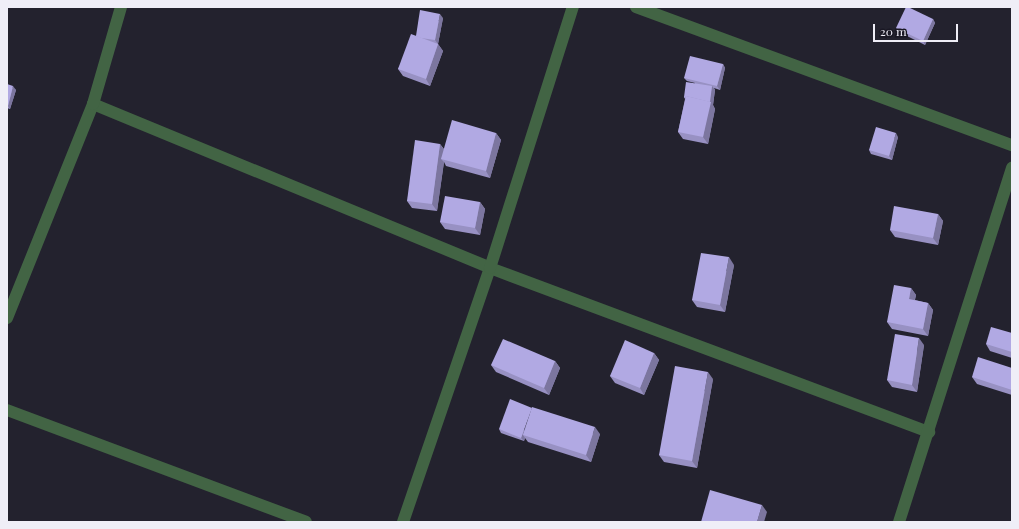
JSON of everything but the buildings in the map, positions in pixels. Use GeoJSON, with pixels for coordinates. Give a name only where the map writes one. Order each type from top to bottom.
{"type":"FeatureCollection","features":[{"type":"Feature","properties":{"kind":"street"},"geometry":{"type":"LineString","coordinates":[[7,318],[93,104],[121,7]]}},
{"type":"Feature","properties":{"kind":"street"},"geometry":{"type":"LineString","coordinates":[[403,522],[490,268],[574,7]]}},
{"type":"Feature","properties":{"kind":"street"},"geometry":{"type":"LineString","coordinates":[[636,7],[1012,146]]}},
{"type":"Feature","properties":{"kind":"street"},"geometry":{"type":"LineString","coordinates":[[93,104],[490,268],[929,432]]}},
{"type":"Feature","properties":{"kind":"street"},"geometry":{"type":"LineString","coordinates":[[899,522],[929,432],[1012,168]]}},
{"type":"Feature","properties":{"kind":"street"},"geometry":{"type":"LineString","coordinates":[[7,410],[306,522]]}}]}
